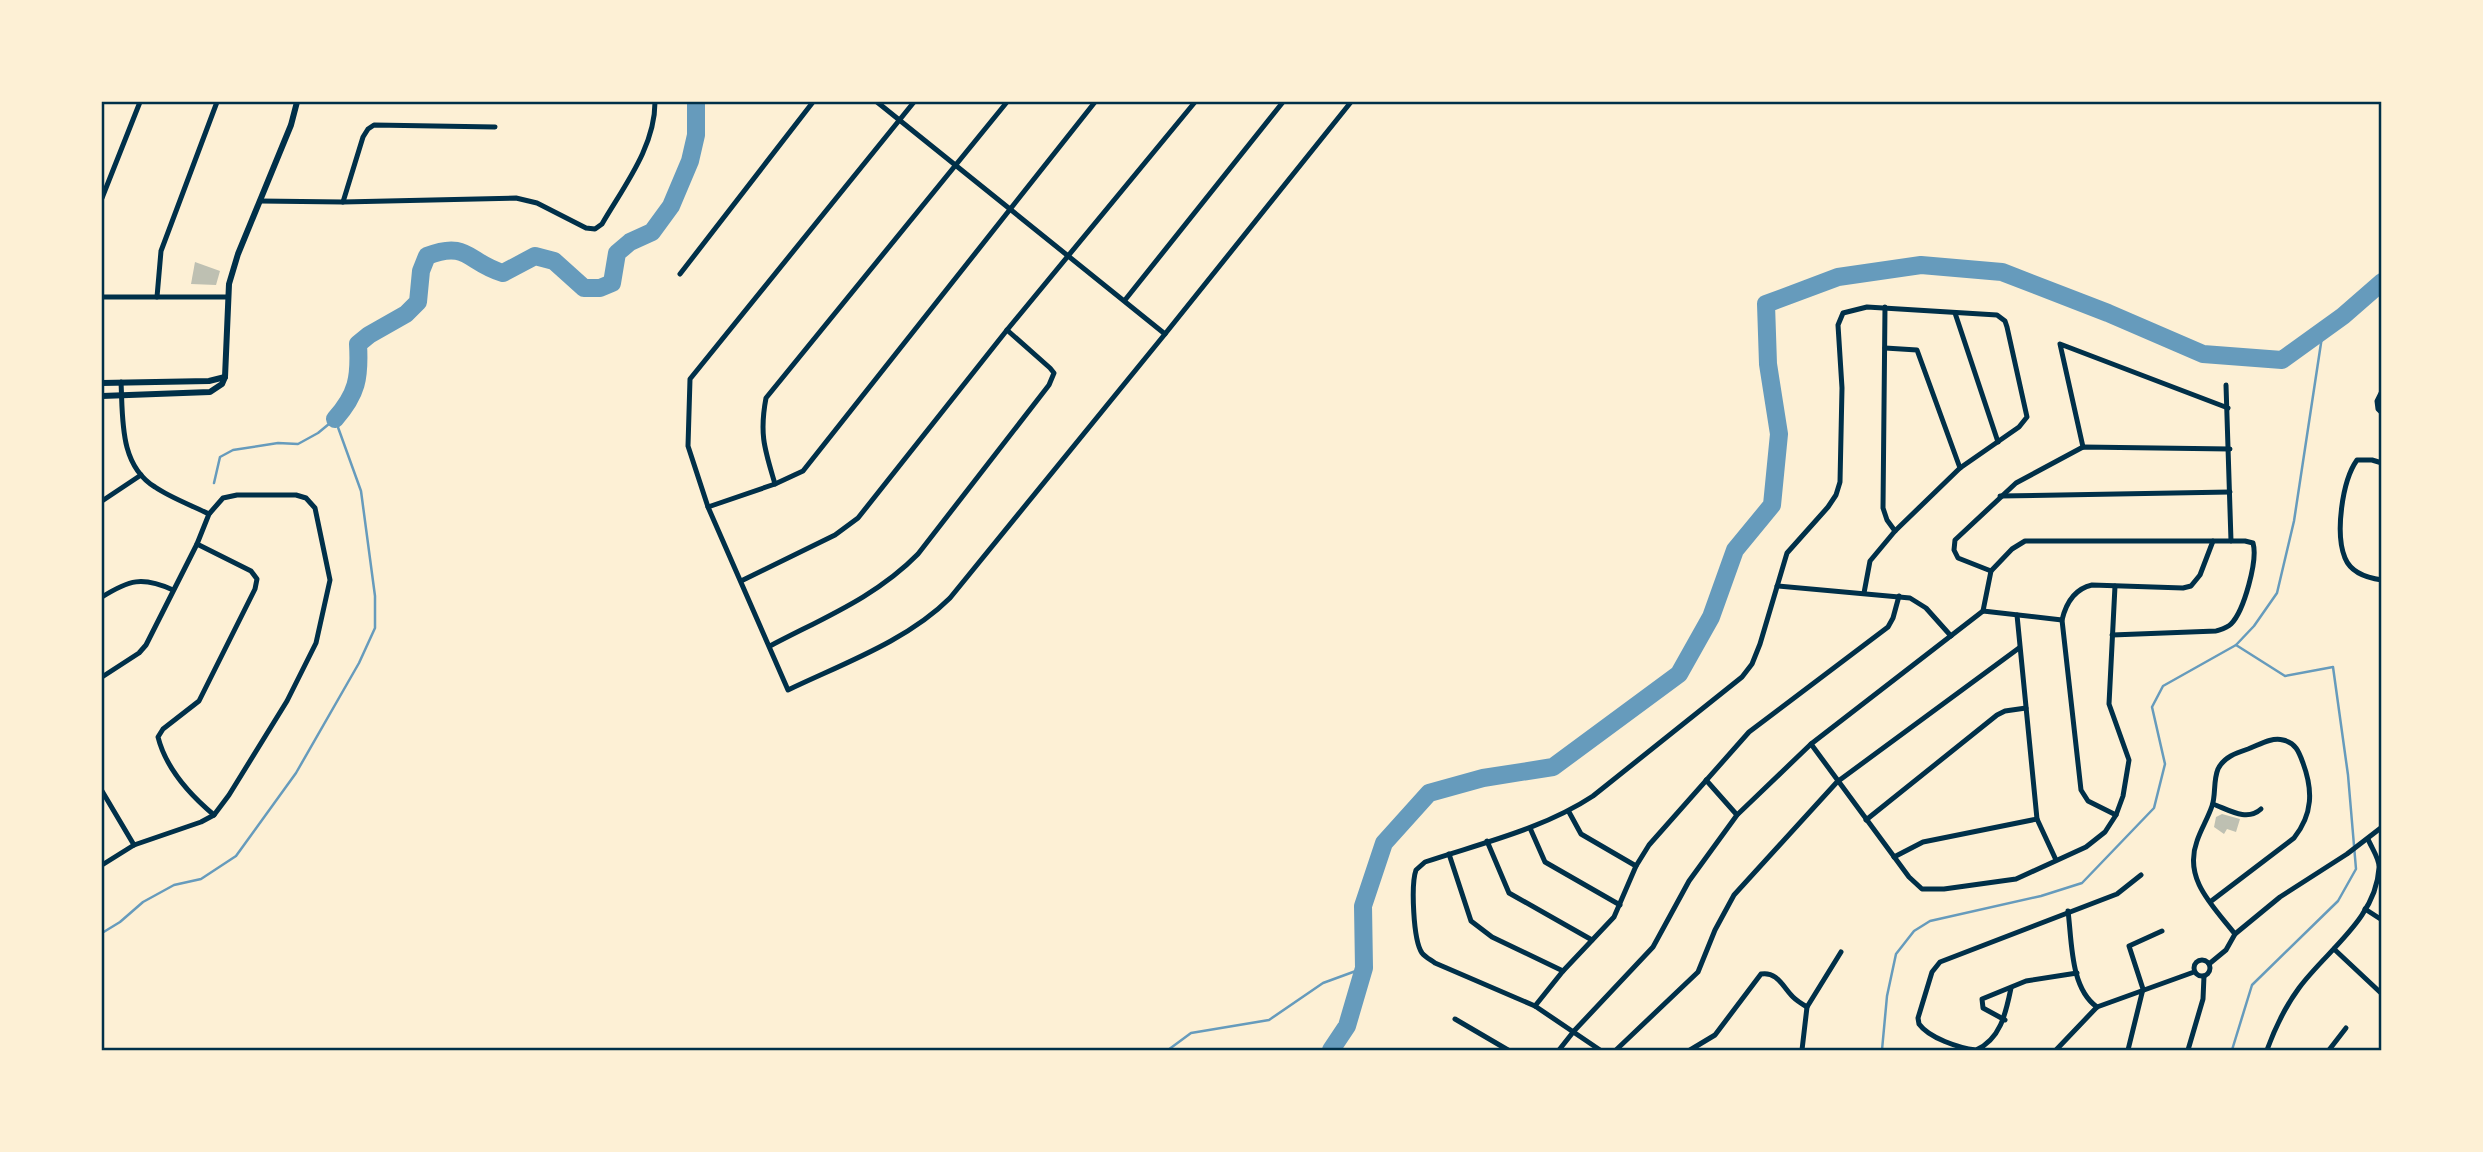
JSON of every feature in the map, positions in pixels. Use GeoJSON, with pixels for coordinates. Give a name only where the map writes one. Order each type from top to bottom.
{"type":"FeatureCollection","features":[{"type":"Feature","properties":{"kind":"street"},"geometry":{"type":"LineString","coordinates":[[102,198],[140,102]]}},
{"type":"Feature","properties":{"kind":"street"},"geometry":{"type":"LineString","coordinates":[[157,297],[161,251],[217,102]]}},
{"type":"Feature","properties":{"kind":"street"},"geometry":{"type":"LineString","coordinates":[[102,396],[210,392],[219,388],[225,377],[227,297],[238,254],[291,125],[297,102]]}},
{"type":"Feature","properties":{"kind":"street"},"geometry":{"type":"LineString","coordinates":[[260,201],[516,198],[537,203],[586,228],[595,229],[602,224],[648,143],[655,121],[655,102]]}},
{"type":"Feature","properties":{"kind":"street"},"geometry":{"type":"LineString","coordinates":[[680,274],[813,102]]}},
{"type":"Feature","properties":{"kind":"street"},"geometry":{"type":"LineString","coordinates":[[877,102],[1166,334]]}},
{"type":"Feature","properties":{"kind":"street"},"geometry":{"type":"LineString","coordinates":[[914,102],[691,379],[688,446],[708,507],[788,690],[912,629],[933,615],[950,598],[1351,102]]}},
{"type":"Feature","properties":{"kind":"street"},"geometry":{"type":"LineString","coordinates":[[775,484],[763,445],[761,424],[766,398],[1007,102]]}},
{"type":"Feature","properties":{"kind":"street"},"geometry":{"type":"LineString","coordinates":[[708,507],[775,484],[803,471],[1096,102]]}},
{"type":"Feature","properties":{"kind":"street"},"geometry":{"type":"LineString","coordinates":[[741,581],[835,535],[858,517],[1067,255],[1195,102]]}},
{"type":"Feature","properties":{"kind":"street"},"geometry":{"type":"LineString","coordinates":[[1125,300],[1283,102]]}},
{"type":"Feature","properties":{"kind":"street"},"geometry":{"type":"LineString","coordinates":[[343,202],[363,137],[374,125],[495,127]]}},
{"type":"Feature","properties":{"kind":"street"},"geometry":{"type":"LineString","coordinates":[[102,297],[227,297]]}},
{"type":"Feature","properties":{"kind":"street"},"geometry":{"type":"LineString","coordinates":[[1600,1051],[1535,1006],[1435,963],[1422,954],[1417,942],[1414,876],[1420,865],[1569,812],[1593,796],[1742,677],[1752,664],[1787,553],[1828,507],[1840,482],[1842,388],[1838,325],[1843,313],[1867,307],[1885,307],[1997,315],[2005,321],[2027,417],[2019,427],[1960,468],[1895,531],[1870,561],[1864,593]]}},
{"type":"Feature","properties":{"kind":"street"},"geometry":{"type":"LineString","coordinates":[[1885,307],[1883,508],[1895,531]]}},
{"type":"Feature","properties":{"kind":"street"},"geometry":{"type":"LineString","coordinates":[[1955,313],[1998,442]]}},
{"type":"Feature","properties":{"kind":"street"},"geometry":{"type":"LineString","coordinates":[[770,646],[878,590],[906,566],[1049,386],[1054,373],[1007,330]]}},
{"type":"Feature","properties":{"kind":"street"},"geometry":{"type":"LineString","coordinates":[[2083,447],[2060,344],[2228,408]]}},
{"type":"Feature","properties":{"kind":"street"},"geometry":{"type":"LineString","coordinates":[[1885,348],[1917,350],[1960,468]]}},
{"type":"Feature","properties":{"kind":"street"},"geometry":{"type":"LineString","coordinates":[[102,383],[209,381],[225,377]]}},
{"type":"Feature","properties":{"kind":"street"},"geometry":{"type":"LineString","coordinates":[[121,382],[126,445],[130,459],[153,486],[209,514]]}},
{"type":"Feature","properties":{"kind":"street"},"geometry":{"type":"LineString","coordinates":[[2226,386],[2231,541]]}},
{"type":"Feature","properties":{"kind":"street"},"geometry":{"type":"LineString","coordinates":[[2382,391],[2377,401],[2378,410],[2382,413]]}},
{"type":"Feature","properties":{"kind":"street"},"geometry":{"type":"LineString","coordinates":[[1991,571],[1958,558],[1954,550],[1955,540],[2016,483],[2083,447],[2230,449]]}},
{"type":"Feature","properties":{"kind":"street"},"geometry":{"type":"LineString","coordinates":[[2382,463],[2357,460],[2350,470],[2343,495],[2340,526],[2345,559],[2365,578],[2382,580]]}},
{"type":"Feature","properties":{"kind":"street"},"geometry":{"type":"LineString","coordinates":[[102,501],[141,475]]}},
{"type":"Feature","properties":{"kind":"street"},"geometry":{"type":"LineString","coordinates":[[2000,496],[2230,492]]}},
{"type":"Feature","properties":{"kind":"street"},"geometry":{"type":"LineString","coordinates":[[102,677],[139,653],[146,645],[197,544],[209,514],[223,498],[237,495],[296,495],[306,498],[315,508],[330,580],[316,643],[273,725],[214,815],[134,845],[102,865]]}},
{"type":"Feature","properties":{"kind":"street"},"geometry":{"type":"LineString","coordinates":[[1559,1051],[1574,1031],[1653,947],[1689,881],[1737,815],[1811,744],[1983,611],[1991,571],[2012,549],[2025,541],[2231,541],[2253,544],[2255,551],[2249,588],[2230,626],[2216,631],[2112,635]]}},
{"type":"Feature","properties":{"kind":"street"},"geometry":{"type":"LineString","coordinates":[[2116,815],[2088,801],[2081,790],[2062,620],[2069,601],[2082,587],[2191,586],[2200,575],[2213,541]]}},
{"type":"Feature","properties":{"kind":"street"},"geometry":{"type":"LineString","coordinates":[[197,544],[251,571],[257,579],[255,590],[199,701],[163,729],[158,737],[161,750],[181,783],[193,798],[214,815]]}},
{"type":"Feature","properties":{"kind":"street"},"geometry":{"type":"LineString","coordinates":[[102,597],[122,584],[135,581],[160,584],[173,590]]}},
{"type":"Feature","properties":{"kind":"street"},"geometry":{"type":"LineString","coordinates":[[1776,586],[1899,596],[1919,601],[1951,636]]}},
{"type":"Feature","properties":{"kind":"street"},"geometry":{"type":"LineString","coordinates":[[1811,744],[1894,857],[1922,889],[1944,889],[2015,879],[2086,847],[2111,824],[2116,815],[2125,788],[2129,760],[2109,704],[2115,586]]}},
{"type":"Feature","properties":{"kind":"street"},"geometry":{"type":"LineString","coordinates":[[1535,1006],[1563,971],[1605,928],[1620,905],[1636,866],[1649,845],[1706,780],[1753,728],[1888,627],[1899,596]]}},
{"type":"Feature","properties":{"kind":"street"},"geometry":{"type":"LineString","coordinates":[[1983,611],[2062,620]]}},
{"type":"Feature","properties":{"kind":"street"},"geometry":{"type":"LineString","coordinates":[[2017,615],[2037,819],[2056,860]]}},
{"type":"Feature","properties":{"kind":"street"},"geometry":{"type":"LineString","coordinates":[[1615,1051],[1698,972],[1715,930],[1734,895],[1838,782],[2019,648]]}},
{"type":"Feature","properties":{"kind":"street"},"geometry":{"type":"LineString","coordinates":[[1866,820],[1997,715],[2026,708]]}},
{"type":"Feature","properties":{"kind":"street"},"geometry":{"type":"LineString","coordinates":[[2210,902],[2294,838],[2302,828],[2311,798],[2311,787],[2299,752],[2287,741],[2273,739],[2231,755],[2218,770],[2213,804],[2196,841],[2193,856],[2196,880],[2210,902],[2235,934]]}},
{"type":"Feature","properties":{"kind":"street"},"geometry":{"type":"LineString","coordinates":[[1706,780],[1737,815]]}},
{"type":"Feature","properties":{"kind":"street"},"geometry":{"type":"LineString","coordinates":[[102,791],[134,845]]}},
{"type":"Feature","properties":{"kind":"street"},"geometry":{"type":"LineString","coordinates":[[2213,804],[2247,816],[2262,809]]}},
{"type":"Feature","properties":{"kind":"street"},"geometry":{"type":"LineString","coordinates":[[1569,812],[1581,834],[1636,866]]}},
{"type":"Feature","properties":{"kind":"street"},"geometry":{"type":"LineString","coordinates":[[1894,857],[1923,842],[2037,819]]}},
{"type":"Feature","properties":{"kind":"street"},"geometry":{"type":"LineString","coordinates":[[2209,964],[2226,950],[2235,934],[2289,890],[2347,854],[2382,827]]}},
{"type":"Feature","properties":{"kind":"street"},"geometry":{"type":"LineString","coordinates":[[1530,828],[1545,862],[1620,905]]}},
{"type":"Feature","properties":{"kind":"street"},"geometry":{"type":"LineString","coordinates":[[2267,1051],[2280,1017],[2319,963],[2334,950],[2362,916],[2376,887],[2381,865],[2368,839]]}},
{"type":"Feature","properties":{"kind":"street"},"geometry":{"type":"LineString","coordinates":[[1487,841],[1509,893],[1592,940]]}},
{"type":"Feature","properties":{"kind":"street"},"geometry":{"type":"LineString","coordinates":[[1448,854],[1471,920],[1492,937],[1563,971]]}},
{"type":"Feature","properties":{"kind":"street"},"geometry":{"type":"LineString","coordinates":[[2011,988],[2005,1020],[1989,1041],[1976,1050],[1959,1046],[1922,1028],[1918,1018],[1936,966],[1940,962],[2117,894],[2141,875]]}},
{"type":"Feature","properties":{"kind":"street"},"geometry":{"type":"LineString","coordinates":[[2365,909],[2382,920]]}},
{"type":"Feature","properties":{"kind":"street"},"geometry":{"type":"LineString","coordinates":[[2068,911],[2077,973],[2085,997],[2097,1007]]}},
{"type":"Feature","properties":{"kind":"street"},"geometry":{"type":"LineString","coordinates":[[2128,1051],[2143,989],[2129,946],[2162,931]]}},
{"type":"Feature","properties":{"kind":"street"},"geometry":{"type":"LineString","coordinates":[[2334,950],[2382,994]]}},
{"type":"Feature","properties":{"kind":"street"},"geometry":{"type":"LineString","coordinates":[[1802,1050],[1807,1007],[1841,952]]}},
{"type":"Feature","properties":{"kind":"street"},"geometry":{"type":"LineString","coordinates":[[2194,972],[2194,965],[2200,960],[2209,964]]}},
{"type":"Feature","properties":{"kind":"street"},"geometry":{"type":"LineString","coordinates":[[2188,1051],[2203,999],[2204,976],[2210,971],[2209,964]]}},
{"type":"Feature","properties":{"kind":"street"},"geometry":{"type":"LineString","coordinates":[[2056,1051],[2097,1007],[2194,972],[2204,976]]}},
{"type":"Feature","properties":{"kind":"street"},"geometry":{"type":"LineString","coordinates":[[1690,1051],[1714,1035],[1761,974],[1768,973],[1775,977],[1790,994],[1807,1007]]}},
{"type":"Feature","properties":{"kind":"street"},"geometry":{"type":"LineString","coordinates":[[2005,1020],[1989,1012],[1982,1003],[1987,996],[2026,981],[2077,973]]}},
{"type":"Feature","properties":{"kind":"street"},"geometry":{"type":"LineString","coordinates":[[1455,1019],[1504,1049]]}},
{"type":"Feature","properties":{"kind":"street"},"geometry":{"type":"LineString","coordinates":[[2329,1051],[2346,1028]]}},
{"type":"Feature","properties":{"kind":"building"},"geometry":{"type":"Polygon","coordinates":[[[195,262],[220,271],[216,285],[191,284],[195,262]]]}},
{"type":"Feature","properties":{"kind":"building"},"geometry":{"type":"Polygon","coordinates":[[[2222,814],[2240,819],[2236,832],[2227,829],[2224,834],[2214,827],[2216,817],[2222,814]]]}},
{"type":"Feature","properties":{"kind":"waterway"},"geometry":{"type":"LineString","coordinates":[[335,419],[348,402],[356,385],[358,344],[406,314],[418,302],[421,271],[427,256],[451,250],[460,252],[503,273],[535,256],[554,261],[584,288],[600,288],[612,283],[617,253],[630,242],[652,232],[671,206],[690,161],[696,135],[696,102]]}},
{"type":"Feature","properties":{"kind":"waterway"},"geometry":{"type":"LineString","coordinates":[[1331,1050],[1347,1026],[1364,968],[1363,906],[1384,843],[1429,793],[1483,778],[1553,767],[1679,674],[1711,617],[1735,550],[1772,505],[1779,434],[1768,364],[1766,304],[1838,277],[1921,265],[2002,272],[2203,354],[2282,360],[2343,316],[2382,282]]}},
{"type":"Feature","properties":{"kind":"waterway"},"geometry":{"type":"LineString","coordinates":[[1882,1050],[1887,996],[1896,954],[1914,931],[1930,921],[2041,896],[2082,883],[2154,808],[2165,764],[2152,707],[2163,686],[2236,645],[2254,626],[2277,593],[2294,521],[2323,330]]}},
{"type":"Feature","properties":{"kind":"waterway"},"geometry":{"type":"LineString","coordinates":[[102,933],[143,902],[174,885],[201,879],[236,856],[296,773],[359,663],[375,628],[375,596],[361,491],[335,419],[298,444],[278,443],[233,450],[220,457],[214,483]]}},
{"type":"Feature","properties":{"kind":"waterway"},"geometry":{"type":"LineString","coordinates":[[2232,1050],[2252,985],[2338,901],[2356,869],[2348,775],[2333,667],[2285,676],[2236,645]]}},
{"type":"Feature","properties":{"kind":"waterway"},"geometry":{"type":"LineString","coordinates":[[1168,1050],[1191,1033],[1269,1020],[1323,983],[1364,968]]}}]}
